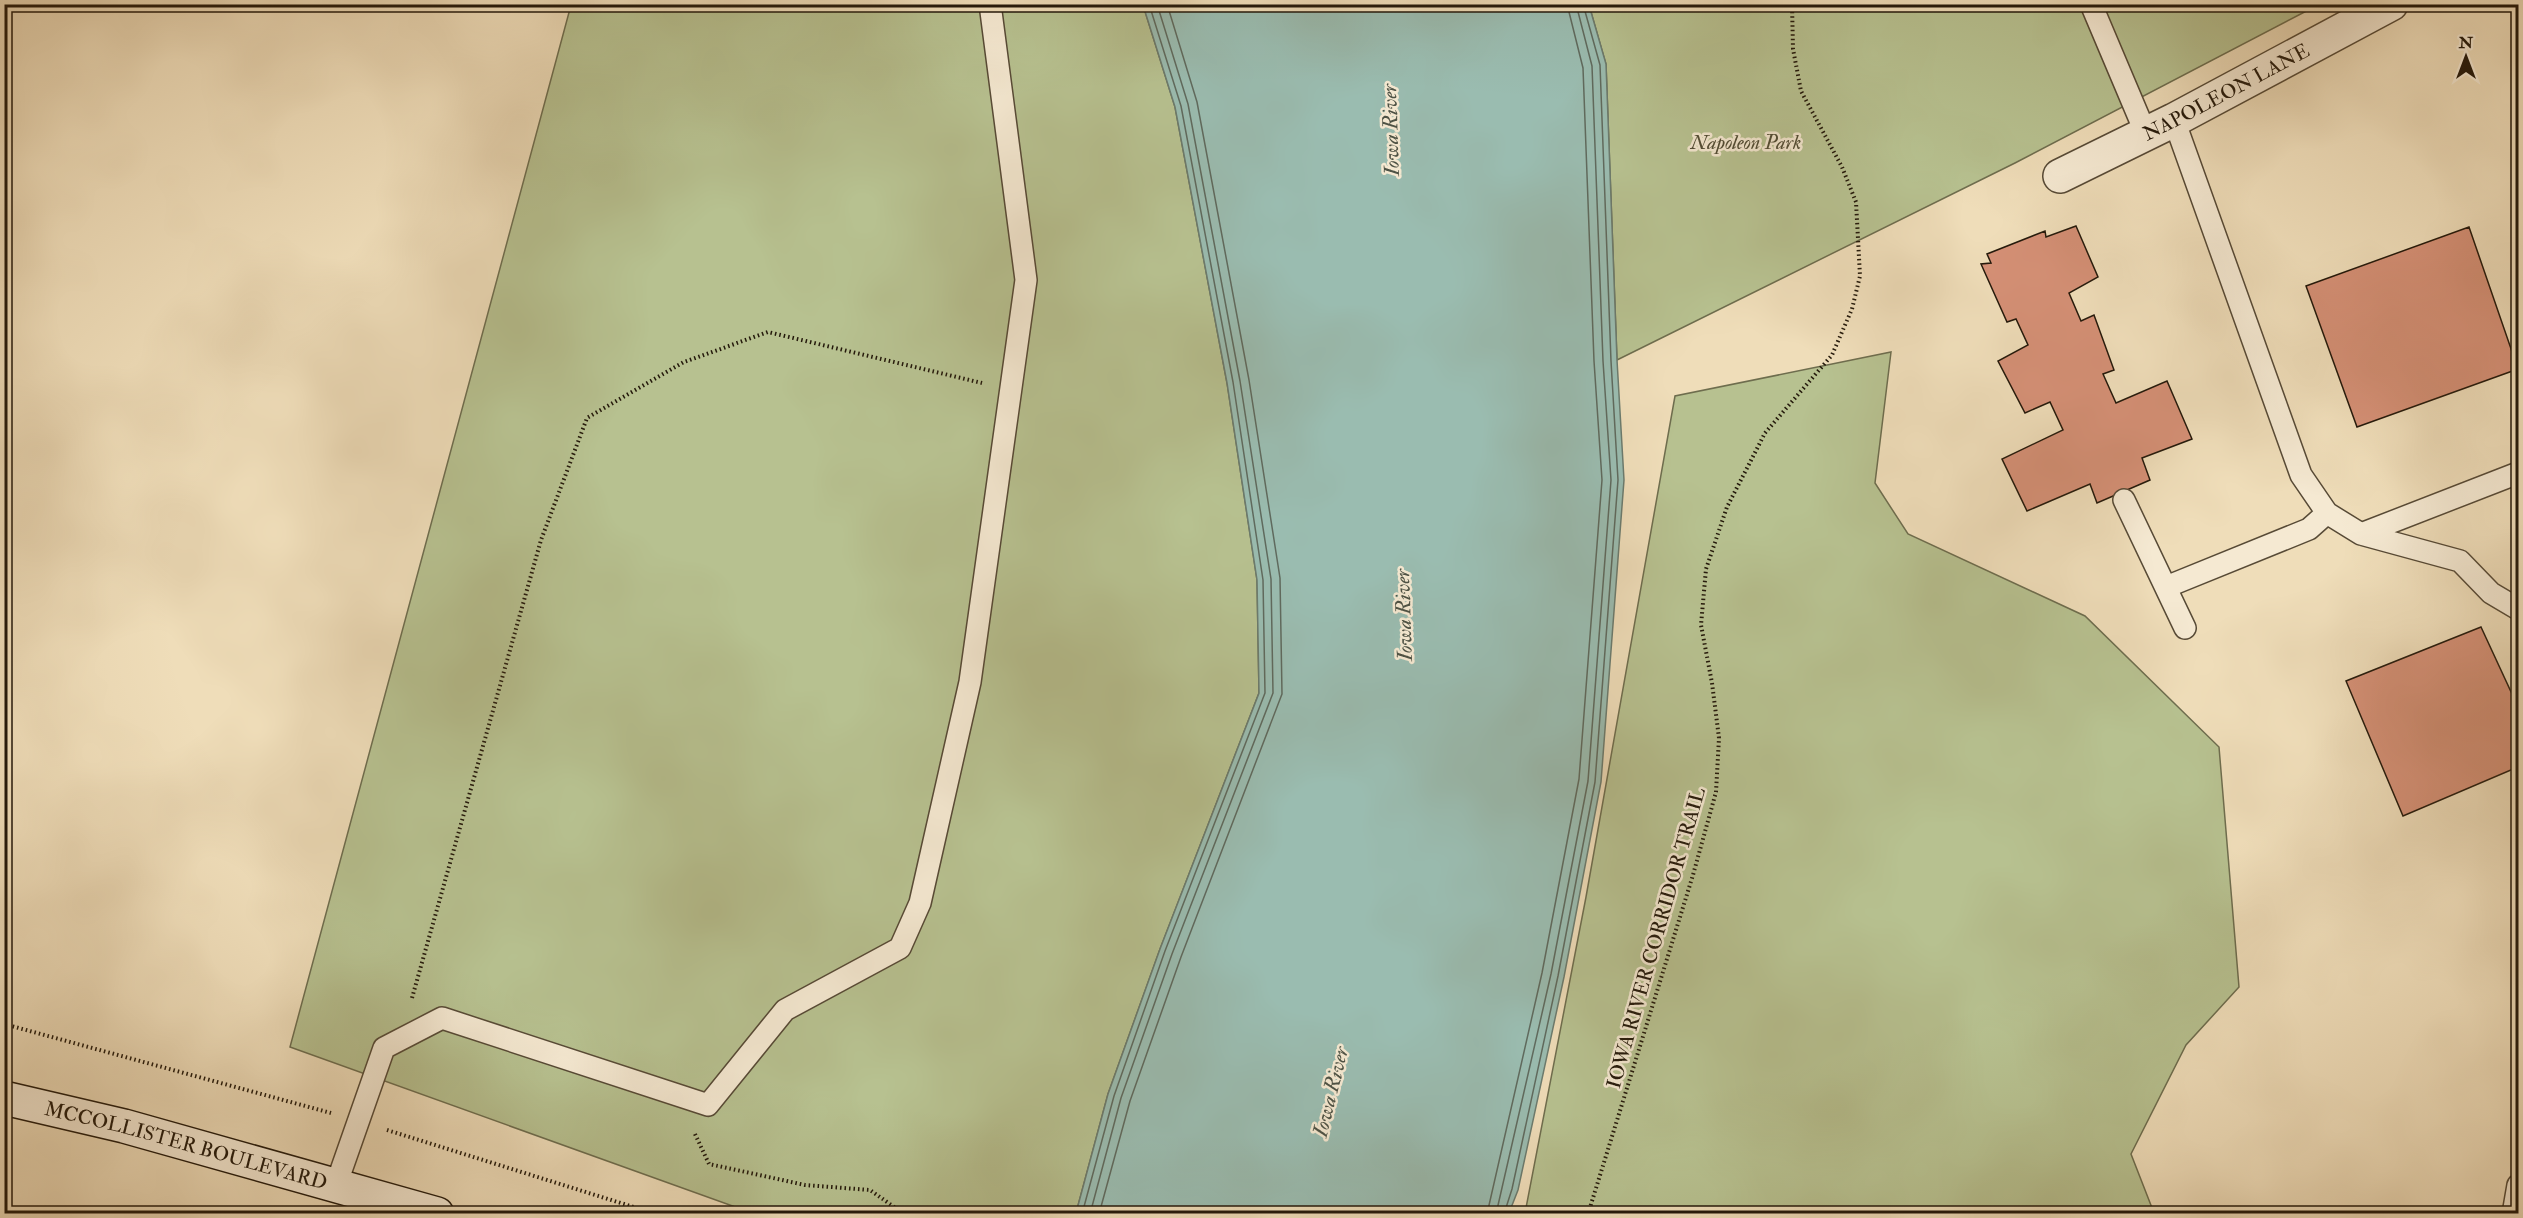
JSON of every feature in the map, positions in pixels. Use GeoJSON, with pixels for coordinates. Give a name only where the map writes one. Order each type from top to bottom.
{"type":"FeatureCollection","features":[{"type":"Feature","properties":{"kind":"main road","name":"NAPOLEON LANE"},"geometry":{"type":"LineString","coordinates":[[2060,176],[2160,127],[2391,4]]}},
{"type":"Feature","properties":{"kind":"main road","name":"MCCOLLISTER BOULEVARD"},"geometry":{"type":"LineString","coordinates":[[4,1098],[124,1126],[436,1214]]}},
{"type":"Feature","properties":{"kind":"lane"},"geometry":{"type":"LineString","coordinates":[[336,1185],[384,1048],[442,1018],[708,1105],[785,1010],[900,948],[920,903],[970,682],[1026,280],[990,4]]}},
{"type":"Feature","properties":{"kind":"lane"},"geometry":{"type":"LineString","coordinates":[[2091,4],[2160,127],[2301,475],[2327,513],[2361,534],[2460,561],[2491,593],[2518,609]]}},
{"type":"Feature","properties":{"kind":"lane"},"geometry":{"type":"LineString","coordinates":[[2361,534],[2518,473]]}},
{"type":"Feature","properties":{"kind":"lane"},"geometry":{"type":"LineString","coordinates":[[2124,500],[2185,628]]}},
{"type":"Feature","properties":{"kind":"lane"},"geometry":{"type":"LineString","coordinates":[[2166,586],[2309,529],[2327,513]]}},
{"type":"Feature","properties":{"kind":"lane"},"geometry":{"type":"LineString","coordinates":[[2513,1214],[2518,1185]]}},
{"type":"Feature","properties":{"kind":"path","name":"IOWA RIVER CORRIDOR TRAIL"},"geometry":{"type":"LineString","coordinates":[[1588,1214],[1693,876],[1716,792],[1719,738],[1701,625],[1706,569],[1727,507],[1765,434],[1832,355],[1852,309],[1860,276],[1856,202],[1842,167],[1801,91],[1793,49],[1792,4]]}},
{"type":"Feature","properties":{"kind":"path"},"geometry":{"type":"LineString","coordinates":[[401,1039],[541,540],[587,418],[684,362],[768,332],[1011,390]]}},
{"type":"Feature","properties":{"kind":"path"},"geometry":{"type":"LineString","coordinates":[[678,1095],[709,1164],[805,1185],[870,1190],[904,1214]]}},
{"type":"Feature","properties":{"kind":"green space"},"geometry":{"type":"Polygon","coordinates":[[[571,5],[1143,5],[1175,107],[1227,383],[1257,580],[1259,693],[1160,949],[1108,1094],[1076,1213],[752,1213],[290,1047],[571,5]]]}},
{"type":"Feature","properties":{"kind":"green space","name":"Napoleon Park"},"geometry":{"type":"Polygon","coordinates":[[[1589,5],[2318,5],[2015,163],[1617,360],[1606,64],[1589,5]]]}},
{"type":"Feature","properties":{"kind":"green space"},"geometry":{"type":"Polygon","coordinates":[[[1891,352],[1875,483],[1908,534],[2085,616],[2219,747],[2239,987],[2186,1045],[2131,1154],[2154,1213],[1525,1213],[1586,897],[1675,396],[1891,352]]]}},
{"type":"Feature","properties":{"kind":"water","name":"Iowa River"},"geometry":{"type":"Polygon","coordinates":[[[1143,5],[1589,5],[1606,64],[1617,360],[1624,480],[1601,782],[1564,977],[1518,1190],[1509,1213],[1076,1213],[1108,1094],[1160,949],[1259,693],[1257,580],[1227,383],[1175,107],[1143,5]]]}},
{"type":"Feature","properties":{"kind":"building"},"geometry":{"type":"Polygon","coordinates":[[[2076,226],[2098,277],[2069,293],[2081,321],[2094,315],[2114,370],[2103,374],[2116,403],[2167,381],[2192,439],[2142,458],[2150,480],[2097,503],[2090,484],[2027,511],[2002,459],[2063,430],[2050,402],[2025,413],[1998,361],[2028,345],[2016,319],[2007,322],[1981,264],[1991,263],[1987,254],[2045,231],[2046,237],[2076,226]]]}},
{"type":"Feature","properties":{"kind":"building"},"geometry":{"type":"Polygon","coordinates":[[[2469,227],[2518,369],[2357,427],[2306,286],[2469,227]]]}},
{"type":"Feature","properties":{"kind":"building"},"geometry":{"type":"Polygon","coordinates":[[[2481,627],[2518,707],[2518,767],[2403,816],[2346,681],[2481,627]]]}}]}
